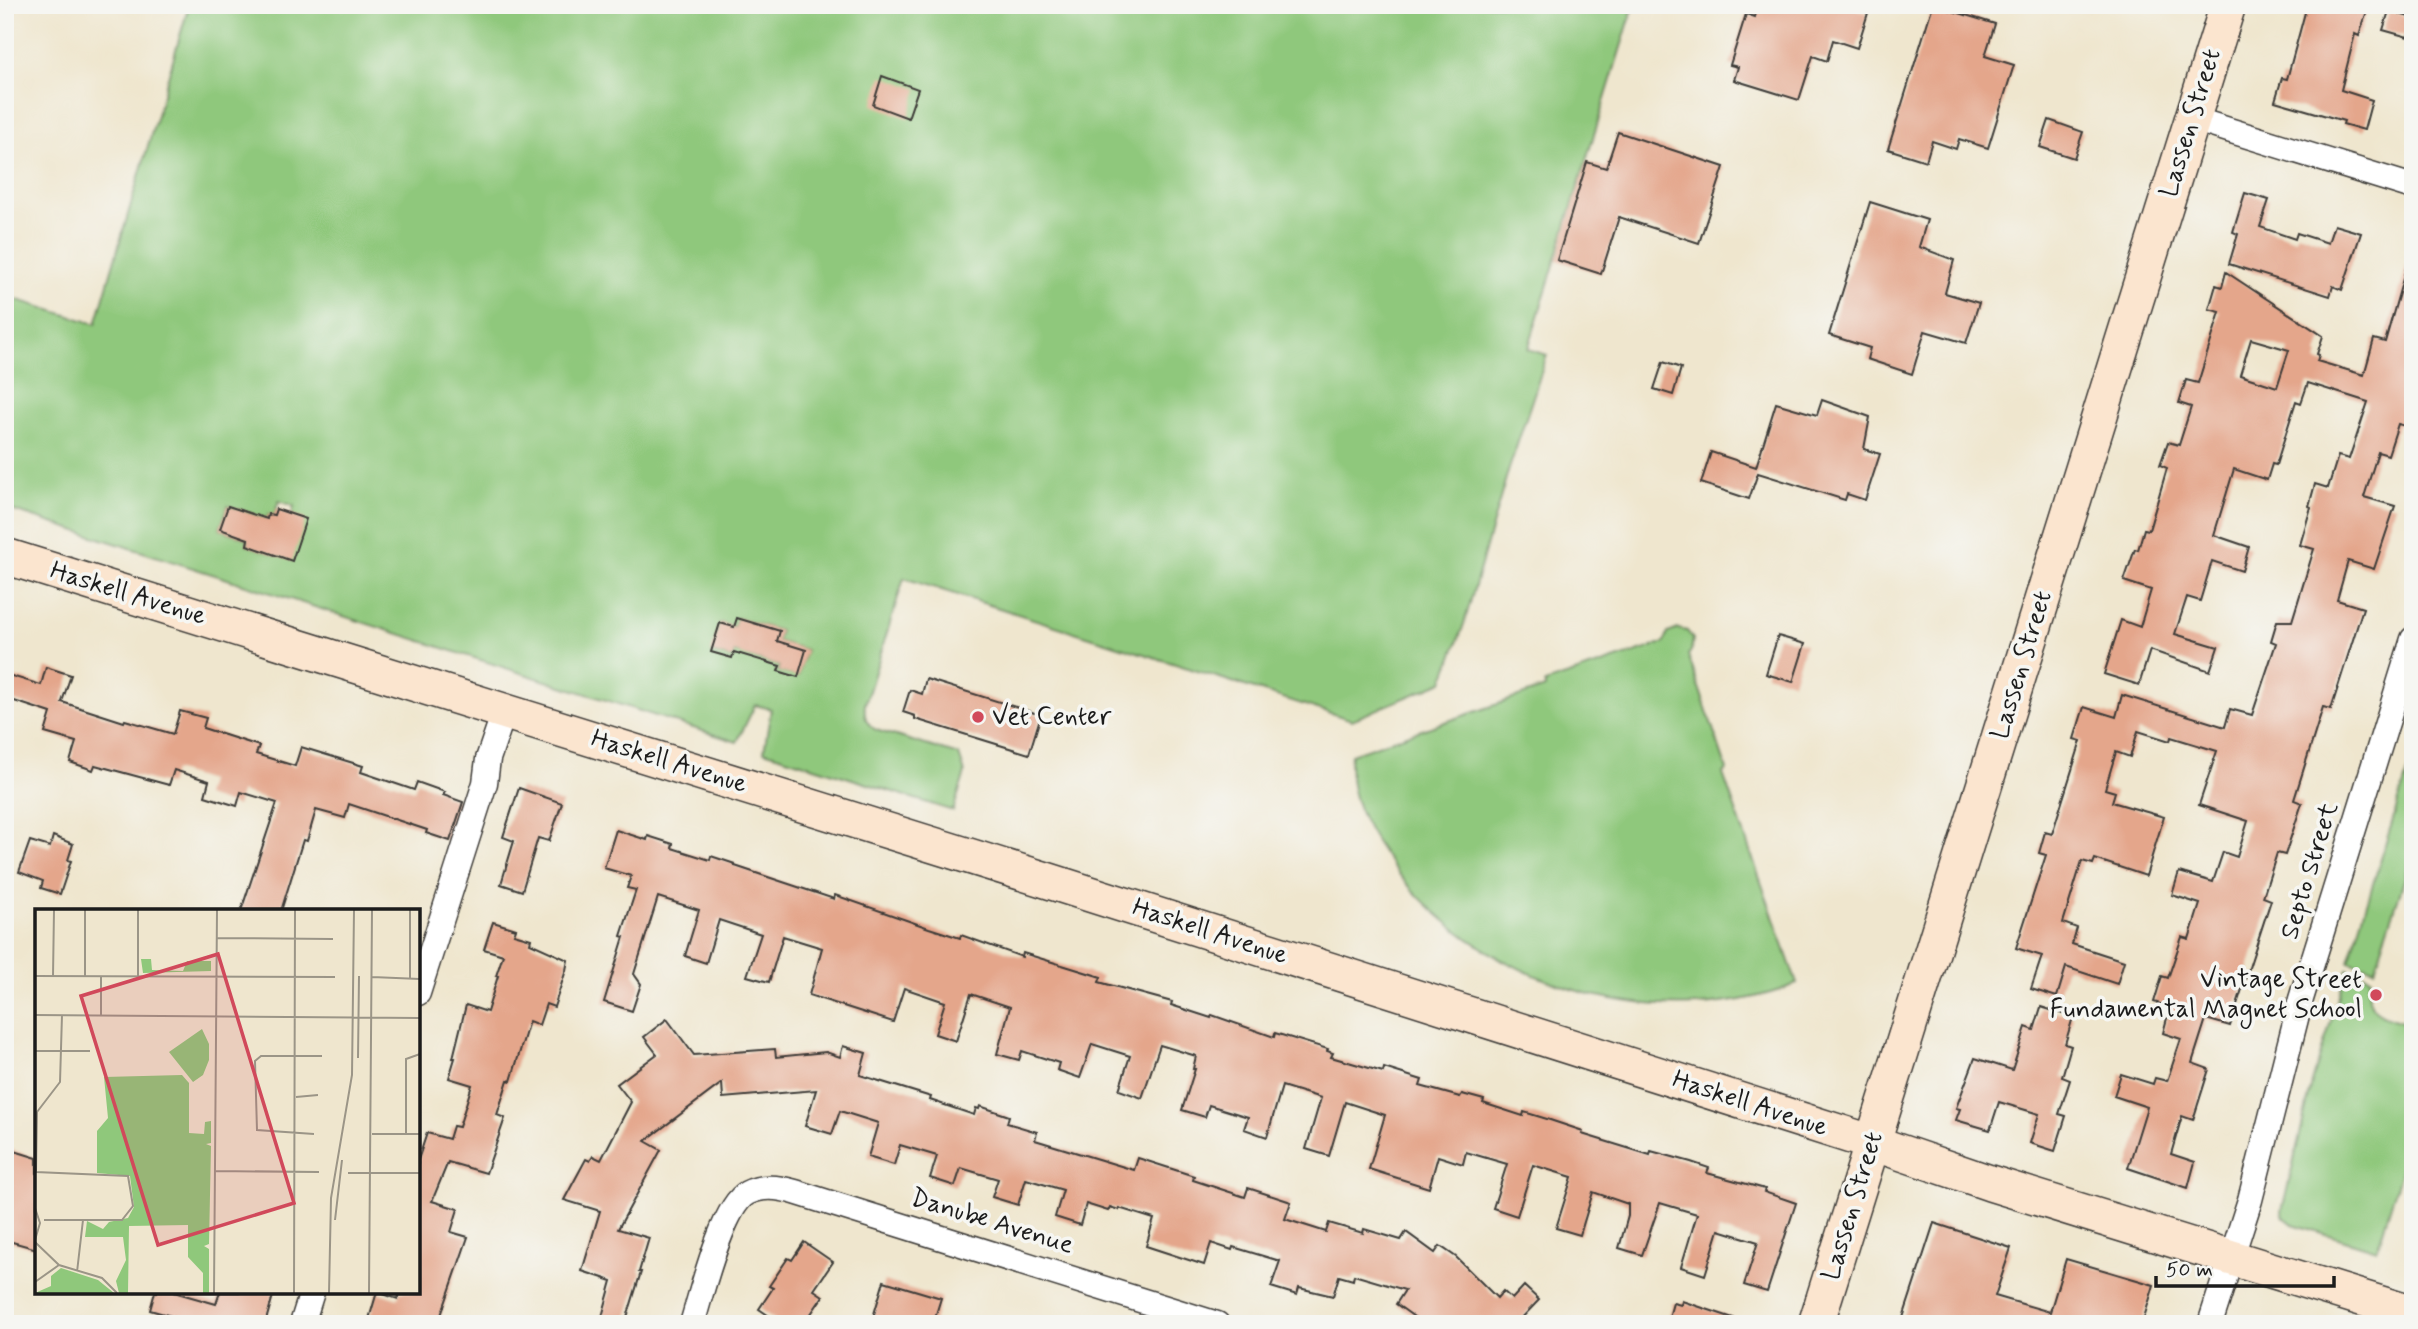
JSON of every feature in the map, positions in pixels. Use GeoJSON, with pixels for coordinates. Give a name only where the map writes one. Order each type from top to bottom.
{"type":"FeatureCollection","features":[{"type":"Feature","properties":{"kind":"main road","name":"Lassen Street"},"geometry":{"type":"LineString","coordinates":[[1816,1324],[2228,5]]}},
{"type":"Feature","properties":{"kind":"main road","name":"Haskell Avenue"},"geometry":{"type":"LineString","coordinates":[[5,556],[1046,880],[1873,1143],[1990,1183],[2413,1314]]}},
{"type":"Feature","properties":{"kind":"street"},"geometry":{"type":"LineString","coordinates":[[2193,119],[2413,187]]}},
{"type":"Feature","properties":{"kind":"street","name":"Septo Street"},"geometry":{"type":"LineString","coordinates":[[2210,1324],[2250,1200],[2301,999],[2413,639]]}},
{"type":"Feature","properties":{"kind":"street"},"geometry":{"type":"LineString","coordinates":[[420,987],[485,783],[488,760],[504,712]]}},
{"type":"Feature","properties":{"kind":"street","name":"Danube Avenue"},"geometry":{"type":"LineString","coordinates":[[692,1324],[724,1223],[735,1205],[748,1193],[773,1187],[1216,1324]]}},
{"type":"Feature","properties":{"kind":"street"},"geometry":{"type":"LineString","coordinates":[[302,1324],[311,1294]]}},
{"type":"Feature","properties":{"kind":"green space"},"geometry":{"type":"Polygon","coordinates":[[[189,5],[1634,5],[1528,349],[1547,355],[1506,478],[1464,624],[1443,682],[1352,720],[904,578],[865,704],[865,716],[867,722],[876,730],[959,755],[965,773],[953,811],[764,751],[771,709],[755,705],[737,742],[5,508],[5,296],[96,324],[189,5]],[[279,501],[274,515],[268,514],[267,519],[228,506],[220,529],[248,539],[247,545],[292,560],[294,506],[279,501]],[[737,618],[734,627],[720,623],[712,653],[732,658],[734,652],[780,666],[778,671],[798,676],[806,650],[777,641],[780,631],[737,618]]]}},
{"type":"Feature","properties":{"kind":"green space"},"geometry":{"type":"Polygon","coordinates":[[[1678,629],[1687,631],[1693,639],[1688,655],[1727,770],[1723,774],[1797,984],[1742,1000],[1685,1006],[1627,1002],[1571,989],[1517,967],[1467,938],[1423,901],[1386,857],[1359,808],[1350,768],[1351,754],[1545,688],[1545,683],[1664,643],[1668,633],[1678,629]]]}},
{"type":"Feature","properties":{"kind":"green space"},"geometry":{"type":"Polygon","coordinates":[[[2413,755],[2413,853],[2375,969],[2349,961],[2413,755]]]}},
{"type":"Feature","properties":{"kind":"green space","name":"Vintage Street Fundamental Magnet School"},"geometry":{"type":"Polygon","coordinates":[[[2347,969],[2371,977],[2369,999],[2377,1012],[2413,1025],[2413,1133],[2377,1250],[2293,1224],[2284,1217],[2282,1211],[2312,1083],[2347,969]]]}},
{"type":"Feature","properties":{"kind":"building"},"geometry":{"type":"Polygon","coordinates":[[[1758,5],[1845,5],[1868,13],[1857,48],[1833,40],[1827,61],[1813,56],[1799,100],[1734,80],[1738,67],[1730,65],[1746,14],[1755,17],[1758,5]]]}},
{"type":"Feature","properties":{"kind":"building"},"geometry":{"type":"Polygon","coordinates":[[[1933,5],[1995,24],[1985,56],[2014,65],[1988,148],[1959,139],[1956,149],[1932,141],[1926,161],[1888,149],[1933,5]]]}},
{"type":"Feature","properties":{"kind":"building"},"geometry":{"type":"Polygon","coordinates":[[[2307,5],[2369,5],[2359,36],[2355,34],[2341,90],[2372,100],[2364,130],[2343,124],[2344,121],[2275,101],[2282,78],[2287,79],[2307,5]]]}},
{"type":"Feature","properties":{"kind":"building"},"geometry":{"type":"Polygon","coordinates":[[[2389,11],[2413,18],[2408,37],[2383,30],[2389,11]]]}},
{"type":"Feature","properties":{"kind":"building"},"geometry":{"type":"Polygon","coordinates":[[[882,76],[918,89],[908,118],[873,105],[882,76]]]}},
{"type":"Feature","properties":{"kind":"building"},"geometry":{"type":"Polygon","coordinates":[[[2049,120],[2083,132],[2074,158],[2040,147],[2049,120]]]}},
{"type":"Feature","properties":{"kind":"building"},"geometry":{"type":"Polygon","coordinates":[[[1618,132],[1724,167],[1699,243],[1619,217],[1601,274],[1557,260],[1587,162],[1606,168],[1618,132]]]}},
{"type":"Feature","properties":{"kind":"building"},"geometry":{"type":"Polygon","coordinates":[[[2245,193],[2269,200],[2260,227],[2295,239],[2297,233],[2328,243],[2334,225],[2361,233],[2342,290],[2333,286],[2330,296],[2229,264],[2238,234],[2233,232],[2245,193]]]}},
{"type":"Feature","properties":{"kind":"building"},"geometry":{"type":"Polygon","coordinates":[[[1870,202],[1927,220],[1919,247],[1954,260],[1945,293],[1979,303],[1966,343],[1925,331],[1912,374],[1867,359],[1870,348],[1829,335],[1870,202]]]}},
{"type":"Feature","properties":{"kind":"building"},"geometry":{"type":"Polygon","coordinates":[[[2407,265],[2413,266],[2413,428],[2398,424],[2388,455],[2378,452],[2364,497],[2395,506],[2374,569],[2348,561],[2337,600],[2363,608],[2331,709],[2323,707],[2294,800],[2302,803],[2285,855],[2277,853],[2263,897],[2271,900],[2230,1026],[2206,1019],[2192,1063],[2209,1069],[2193,1120],[2182,1116],[2171,1154],[2195,1162],[2188,1188],[2128,1168],[2147,1107],[2114,1096],[2121,1074],[2153,1084],[2155,1078],[2167,1081],[2181,1039],[2163,1033],[2170,1007],[2154,1002],[2162,976],[2168,978],[2182,937],[2189,939],[2200,904],[2172,895],[2179,872],[2213,882],[2223,852],[2237,857],[2248,821],[2199,805],[2217,751],[2171,737],[2170,741],[2138,731],[2130,757],[2116,752],[2105,789],[2115,792],[2112,802],[2164,817],[2146,876],[2095,859],[2093,864],[2082,861],[2063,923],[2077,928],[2072,944],[2124,961],[2117,984],[2066,967],[2057,997],[2031,989],[2042,956],[2016,948],[2046,855],[2039,853],[2045,832],[2052,834],[2081,741],[2074,739],[2084,707],[2116,717],[2122,695],[2225,727],[2230,709],[2252,715],[2276,643],[2271,641],[2277,621],[2292,621],[2314,549],[2300,545],[2315,484],[2328,488],[2338,456],[2349,459],[2368,402],[2308,383],[2301,403],[2296,401],[2276,465],[2272,464],[2267,480],[2234,469],[2214,535],[2249,547],[2242,571],[2212,561],[2200,601],[2187,597],[2175,634],[2218,647],[2210,671],[2150,650],[2139,685],[2104,674],[2121,620],[2140,627],[2151,590],[2124,581],[2144,529],[2149,530],[2167,468],[2160,465],[2168,442],[2179,445],[2191,407],[2179,403],[2186,380],[2198,383],[2220,312],[2209,309],[2216,285],[2222,287],[2226,272],[2323,336],[2317,361],[2364,375],[2374,339],[2385,342],[2407,265]],[[2251,339],[2240,375],[2277,387],[2289,350],[2251,339]]]}},
{"type":"Feature","properties":{"kind":"building"},"geometry":{"type":"Polygon","coordinates":[[[1663,362],[1681,368],[1673,395],[1654,389],[1663,362]]]}},
{"type":"Feature","properties":{"kind":"building"},"geometry":{"type":"Polygon","coordinates":[[[1822,400],[1870,417],[1864,449],[1880,454],[1865,500],[1847,494],[1845,500],[1758,473],[1749,499],[1701,483],[1711,452],[1756,467],[1776,403],[1817,415],[1822,400]]]}},
{"type":"Feature","properties":{"kind":"building"},"geometry":{"type":"Polygon","coordinates":[[[228,506],[267,519],[268,514],[274,515],[276,509],[306,519],[292,561],[247,545],[248,539],[220,529],[228,506]]]}},
{"type":"Feature","properties":{"kind":"building"},"geometry":{"type":"Polygon","coordinates":[[[737,618],[780,631],[777,641],[806,650],[798,677],[778,671],[780,666],[734,652],[732,658],[711,652],[720,623],[734,627],[737,618]]]}},
{"type":"Feature","properties":{"kind":"building"},"geometry":{"type":"Polygon","coordinates":[[[1778,636],[1805,644],[1793,682],[1766,674],[1778,636]]]}},
{"type":"Feature","properties":{"kind":"building"},"geometry":{"type":"Polygon","coordinates":[[[46,667],[71,675],[62,702],[173,734],[180,711],[206,718],[203,728],[259,746],[256,754],[295,766],[301,747],[363,766],[361,772],[414,790],[417,782],[463,802],[450,841],[426,833],[427,830],[349,804],[345,818],[316,810],[307,841],[303,840],[282,909],[242,909],[277,803],[241,792],[237,806],[205,796],[209,781],[174,770],[169,785],[95,765],[93,770],[70,762],[76,742],[45,733],[51,713],[5,698],[5,674],[41,685],[46,667]]]}},
{"type":"Feature","properties":{"kind":"building","name":"Vet Center"},"geometry":{"type":"Polygon","coordinates":[[[926,679],[1041,715],[1029,754],[915,719],[915,716],[903,712],[910,690],[922,694],[926,679]]]}},
{"type":"Feature","properties":{"kind":"building"},"geometry":{"type":"Polygon","coordinates":[[[519,788],[562,803],[549,841],[538,838],[522,891],[501,884],[514,841],[503,837],[519,788]]]}},
{"type":"Feature","properties":{"kind":"building"},"geometry":{"type":"Polygon","coordinates":[[[616,830],[647,840],[648,836],[673,844],[672,848],[710,860],[711,856],[834,899],[835,895],[1022,957],[1023,953],[1101,977],[1099,982],[1172,1002],[1171,1005],[1211,1018],[1212,1015],[1274,1037],[1275,1033],[1328,1049],[1327,1051],[1333,1053],[1331,1057],[1383,1072],[1384,1068],[1422,1080],[1420,1086],[1460,1097],[1462,1094],[1484,1100],[1483,1103],[1523,1116],[1524,1112],[1650,1155],[1651,1151],[1691,1162],[1709,1168],[1707,1173],[1765,1189],[1764,1192],[1796,1203],[1767,1292],[1744,1285],[1758,1242],[1719,1230],[1705,1275],[1681,1267],[1697,1214],[1660,1203],[1642,1255],[1619,1248],[1628,1216],[1628,1204],[1593,1192],[1580,1235],[1556,1228],[1572,1177],[1533,1165],[1517,1216],[1493,1208],[1507,1164],[1466,1152],[1463,1164],[1438,1156],[1429,1188],[1369,1169],[1385,1115],[1345,1102],[1329,1156],[1306,1149],[1321,1098],[1282,1086],[1267,1137],[1244,1129],[1248,1117],[1209,1105],[1205,1117],[1182,1110],[1195,1069],[1196,1056],[1160,1045],[1142,1098],[1119,1090],[1130,1056],[1092,1044],[1080,1078],[1057,1070],[1059,1063],[1022,1051],[1019,1060],[997,1054],[1010,1007],[971,994],[956,1041],[935,1034],[945,1002],[904,988],[893,1022],[809,995],[822,948],[783,936],[769,982],[747,976],[761,934],[719,920],[706,963],[685,956],[699,910],[658,897],[634,974],[641,984],[632,1011],[604,1002],[636,890],[627,888],[631,876],[604,868],[616,830]]]}},
{"type":"Feature","properties":{"kind":"building"},"geometry":{"type":"Polygon","coordinates":[[[53,836],[73,844],[68,860],[71,861],[60,894],[41,888],[43,881],[19,872],[30,841],[50,847],[53,836]]]}},
{"type":"Feature","properties":{"kind":"building"},"geometry":{"type":"Polygon","coordinates":[[[493,922],[516,929],[514,934],[531,939],[530,943],[568,960],[554,1007],[546,1004],[539,1025],[529,1021],[511,1081],[508,1080],[497,1115],[505,1118],[486,1173],[448,1162],[432,1201],[458,1209],[451,1232],[468,1237],[438,1324],[383,1324],[369,1319],[376,1294],[398,1299],[399,1294],[420,1294],[420,1154],[427,1133],[449,1139],[453,1126],[459,1127],[472,1085],[449,1078],[466,1005],[487,1012],[503,955],[484,949],[493,922]]]}},
{"type":"Feature","properties":{"kind":"building"},"geometry":{"type":"Polygon","coordinates":[[[2041,1007],[2073,1017],[2065,1044],[2071,1046],[2062,1077],[2070,1080],[2059,1114],[2066,1116],[2055,1151],[2030,1143],[2039,1114],[1999,1102],[1990,1130],[1956,1120],[1960,1109],[1956,1108],[1975,1058],[2012,1070],[2026,1027],[2034,1030],[2041,1007]]]}},
{"type":"Feature","properties":{"kind":"building"},"geometry":{"type":"Polygon","coordinates":[[[667,1019],[694,1055],[775,1049],[776,1057],[826,1052],[840,1057],[843,1046],[866,1053],[860,1075],[931,1097],[930,1100],[974,1115],[976,1108],[979,1109],[980,1106],[1009,1116],[1007,1123],[1037,1132],[1035,1140],[1134,1170],[1138,1158],[1194,1176],[1193,1180],[1245,1197],[1248,1188],[1291,1202],[1285,1219],[1326,1232],[1329,1223],[1363,1233],[1364,1229],[1401,1240],[1406,1232],[1435,1253],[1440,1246],[1456,1257],[1497,1298],[1503,1291],[1512,1299],[1524,1286],[1539,1300],[1516,1324],[1424,1324],[1396,1304],[1405,1290],[1354,1275],[1353,1280],[1339,1276],[1333,1296],[1299,1288],[1297,1295],[1271,1287],[1280,1261],[1211,1243],[1204,1265],[1146,1246],[1154,1219],[1119,1208],[1110,1207],[1108,1211],[1086,1204],[1080,1225],[1055,1217],[1063,1190],[1026,1179],[1018,1205],[992,1197],[998,1179],[961,1168],[955,1186],[930,1178],[937,1156],[900,1145],[894,1165],[868,1157],[878,1123],[840,1111],[832,1134],[805,1126],[816,1090],[723,1098],[722,1083],[645,1141],[661,1150],[618,1229],[649,1238],[641,1272],[625,1324],[600,1324],[612,1281],[582,1271],[600,1211],[564,1200],[586,1159],[590,1161],[593,1156],[601,1160],[631,1102],[617,1084],[657,1054],[644,1037],[667,1019]]]}},
{"type":"Feature","properties":{"kind":"building"},"geometry":{"type":"Polygon","coordinates":[[[5,1148],[35,1157],[35,1248],[5,1240],[5,1148]]]}},
{"type":"Feature","properties":{"kind":"building"},"geometry":{"type":"Polygon","coordinates":[[[1934,1223],[2011,1248],[1995,1296],[2050,1312],[2066,1259],[2154,1285],[2142,1324],[1901,1324],[1934,1223]]]}},
{"type":"Feature","properties":{"kind":"building"},"geometry":{"type":"Polygon","coordinates":[[[804,1242],[833,1262],[814,1290],[823,1296],[804,1324],[781,1324],[759,1309],[773,1288],[769,1286],[788,1258],[792,1260],[804,1242]]]}},
{"type":"Feature","properties":{"kind":"building"},"geometry":{"type":"Polygon","coordinates":[[[884,1281],[941,1298],[933,1324],[871,1324],[884,1281]]]}},
{"type":"Feature","properties":{"kind":"building"},"geometry":{"type":"Polygon","coordinates":[[[154,1294],[181,1294],[216,1304],[219,1294],[273,1294],[265,1324],[199,1324],[150,1310],[154,1294]]]}},
{"type":"Feature","properties":{"kind":"building"},"geometry":{"type":"Polygon","coordinates":[[[1682,1301],[1739,1320],[1739,1324],[1667,1324],[1673,1303],[1681,1305],[1682,1301]]]}},
{"type":"Feature","properties":{"kind":"place","name":"Vet Center"},"geometry":{"type":"Point","coordinates":[978,717]}},
{"type":"Feature","properties":{"kind":"place","name":"Vintage Street Fundamental Magnet School"},"geometry":{"type":"Point","coordinates":[2376,995]}}]}
